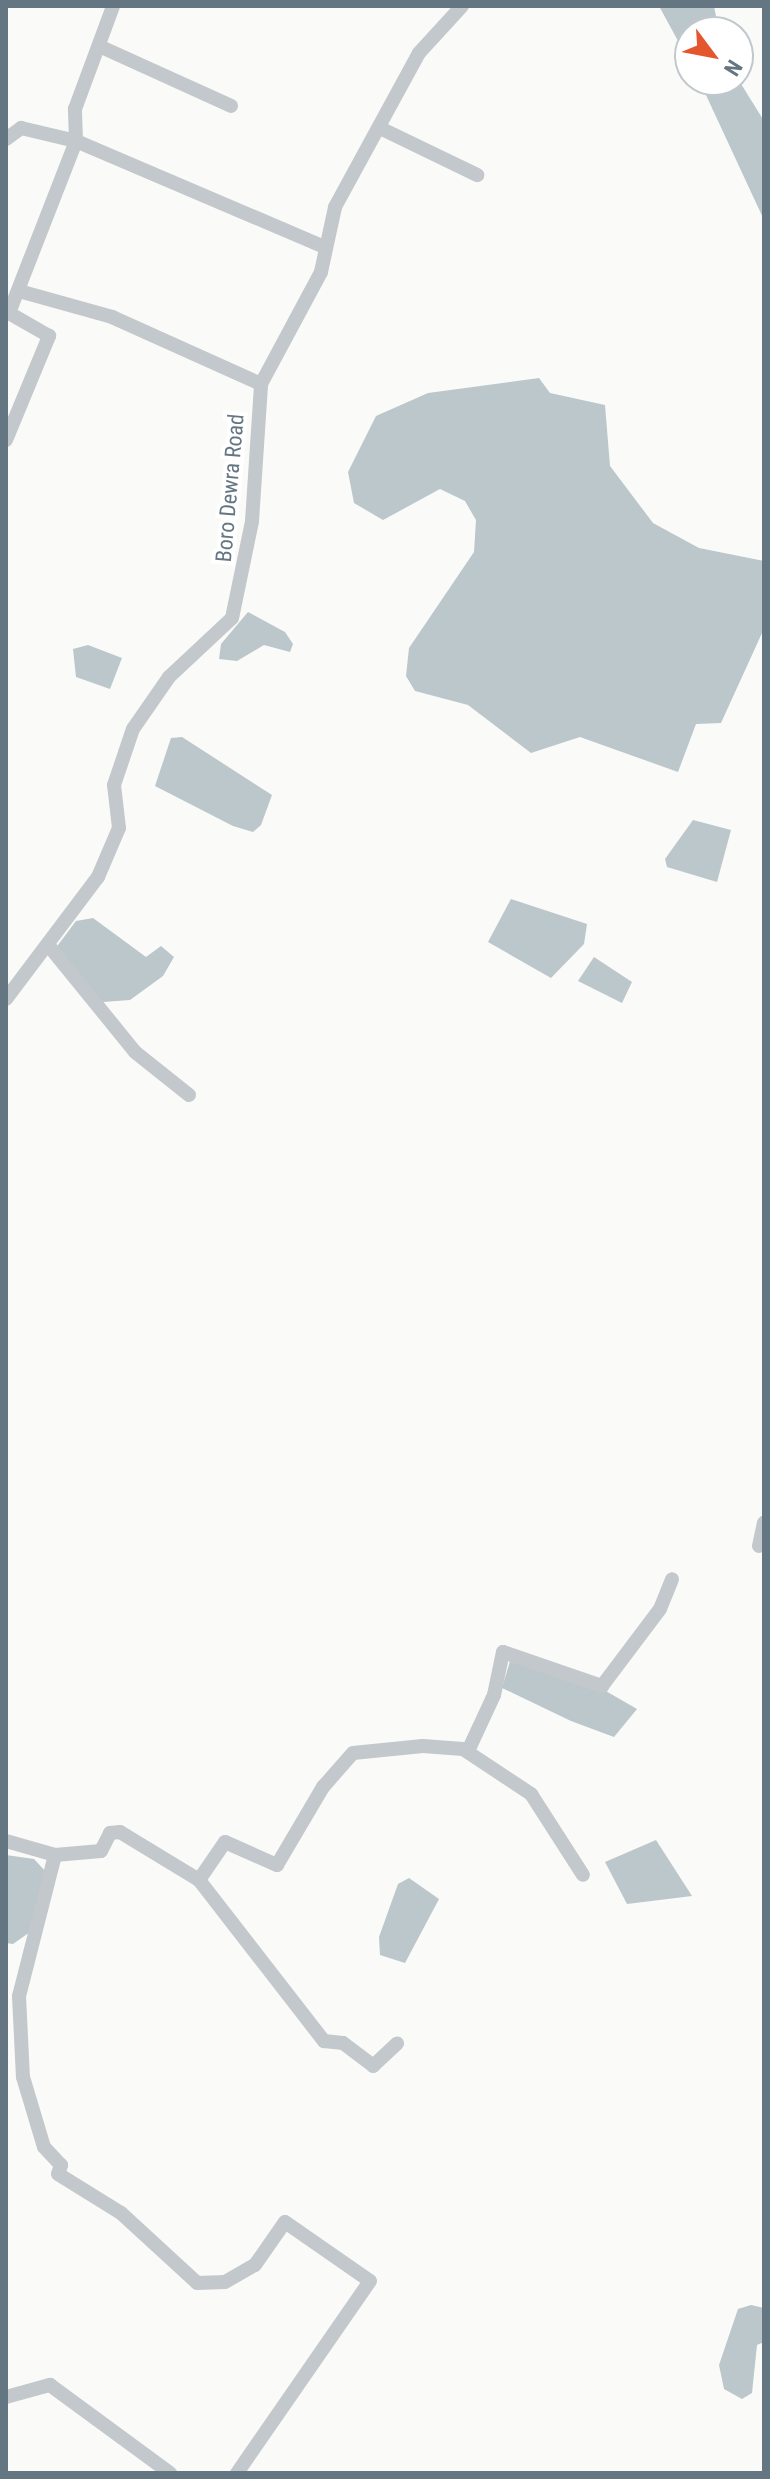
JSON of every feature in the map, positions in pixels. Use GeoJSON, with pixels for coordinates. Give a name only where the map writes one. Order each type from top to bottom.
{"type":"FeatureCollection","features":[{"type":"Feature","properties":{"kind":"street"},"geometry":{"type":"LineString","coordinates":[[6,440],[49,338],[9,313],[76,141],[75,109],[113,6]]}},
{"type":"Feature","properties":{"kind":"street","name":"Boro Dewra Road"},"geometry":{"type":"LineString","coordinates":[[6,999],[49,946],[98,877],[119,828],[114,785],[133,729],[169,677],[232,618],[252,521],[261,384],[321,272],[335,207],[382,129],[419,53],[462,6]]}},
{"type":"Feature","properties":{"kind":"street"},"geometry":{"type":"LineString","coordinates":[[99,46],[231,106]]}},
{"type":"Feature","properties":{"kind":"street"},"geometry":{"type":"LineString","coordinates":[[6,139],[21,128],[76,141],[325,247]]}},
{"type":"Feature","properties":{"kind":"street"},"geometry":{"type":"LineString","coordinates":[[382,129],[477,175]]}},
{"type":"Feature","properties":{"kind":"street"},"geometry":{"type":"LineString","coordinates":[[19,291],[112,317],[261,384]]}},
{"type":"Feature","properties":{"kind":"street"},"geometry":{"type":"LineString","coordinates":[[49,946],[135,1052],[189,1095]]}},
{"type":"Feature","properties":{"kind":"street"},"geometry":{"type":"LineString","coordinates":[[759,1546],[764,1523]]}},
{"type":"Feature","properties":{"kind":"street"},"geometry":{"type":"LineString","coordinates":[[468,1751],[494,1695],[503,1652],[602,1686],[660,1609],[672,1579]]}},
{"type":"Feature","properties":{"kind":"street"},"geometry":{"type":"LineString","coordinates":[[199,1880],[225,1842],[277,1865],[323,1787],[353,1753],[423,1746],[468,1751],[531,1794],[583,1875]]}},
{"type":"Feature","properties":{"kind":"street"},"geometry":{"type":"LineString","coordinates":[[6,1841],[55,1855],[101,1851],[110,1833],[120,1832],[199,1880],[324,2041],[343,2043],[373,2066],[397,2044]]}},
{"type":"Feature","properties":{"kind":"street"},"geometry":{"type":"LineString","coordinates":[[55,1855],[19,1996],[23,2077],[44,2147],[61,2165],[58,2174],[121,2213],[197,2283],[225,2282],[255,2265],[285,2222],[370,2281],[237,2473]]}},
{"type":"Feature","properties":{"kind":"street"},"geometry":{"type":"LineString","coordinates":[[6,2397],[50,2385],[170,2473]]}},
{"type":"Feature","properties":{"kind":"shaded area"},"geometry":{"type":"Polygon","coordinates":[[[659,6],[714,6],[716,16],[674,16],[674,34],[659,6]]]}},
{"type":"Feature","properties":{"kind":"shaded area"},"geometry":{"type":"Polygon","coordinates":[[[706,96],[749,96],[764,121],[764,220],[706,96]]]}},
{"type":"Feature","properties":{"kind":"shaded area"},"geometry":{"type":"Polygon","coordinates":[[[539,378],[550,393],[605,405],[610,466],[653,523],[699,548],[764,561],[762,633],[721,723],[696,724],[678,772],[580,737],[531,753],[468,705],[415,691],[406,676],[409,648],[474,552],[476,520],[465,501],[440,489],[383,520],[354,503],[348,472],[376,416],[428,393],[539,378]]]}},
{"type":"Feature","properties":{"kind":"shaded area"},"geometry":{"type":"Polygon","coordinates":[[[248,612],[285,632],[293,644],[290,652],[264,645],[237,661],[219,659],[221,644],[248,612]]]}},
{"type":"Feature","properties":{"kind":"shaded area"},"geometry":{"type":"Polygon","coordinates":[[[88,645],[122,658],[110,689],[76,677],[73,649],[88,645]]]}},
{"type":"Feature","properties":{"kind":"shaded area"},"geometry":{"type":"Polygon","coordinates":[[[182,737],[272,795],[261,825],[253,832],[233,826],[155,786],[171,738],[182,737]]]}},
{"type":"Feature","properties":{"kind":"shaded area"},"geometry":{"type":"Polygon","coordinates":[[[693,820],[731,830],[717,882],[667,867],[665,859],[693,820]]]}},
{"type":"Feature","properties":{"kind":"shaded area"},"geometry":{"type":"Polygon","coordinates":[[[511,899],[587,924],[584,944],[551,978],[488,942],[511,899]]]}},
{"type":"Feature","properties":{"kind":"shaded area"},"geometry":{"type":"Polygon","coordinates":[[[93,918],[146,957],[161,946],[174,957],[163,976],[130,1000],[103,1002],[55,949],[76,921],[93,918]]]}},
{"type":"Feature","properties":{"kind":"shaded area"},"geometry":{"type":"Polygon","coordinates":[[[594,957],[632,982],[622,1003],[578,981],[594,957]]]}},
{"type":"Feature","properties":{"kind":"shaded area"},"geometry":{"type":"Polygon","coordinates":[[[511,1658],[604,1690],[637,1709],[614,1737],[571,1721],[502,1688],[511,1658]]]}},
{"type":"Feature","properties":{"kind":"shaded area"},"geometry":{"type":"Polygon","coordinates":[[[656,1840],[692,1896],[627,1904],[605,1862],[656,1840]]]}},
{"type":"Feature","properties":{"kind":"shaded area"},"geometry":{"type":"Polygon","coordinates":[[[6,1855],[34,1859],[46,1872],[30,1932],[13,1944],[6,1943],[6,1855]]]}},
{"type":"Feature","properties":{"kind":"shaded area"},"geometry":{"type":"Polygon","coordinates":[[[409,1878],[439,1899],[405,1963],[380,1955],[379,1937],[398,1884],[409,1878]]]}},
{"type":"Feature","properties":{"kind":"shaded area"},"geometry":{"type":"Polygon","coordinates":[[[751,2305],[764,2308],[764,2342],[757,2345],[752,2393],[742,2399],[724,2389],[719,2365],[738,2309],[751,2305]]]}}]}
